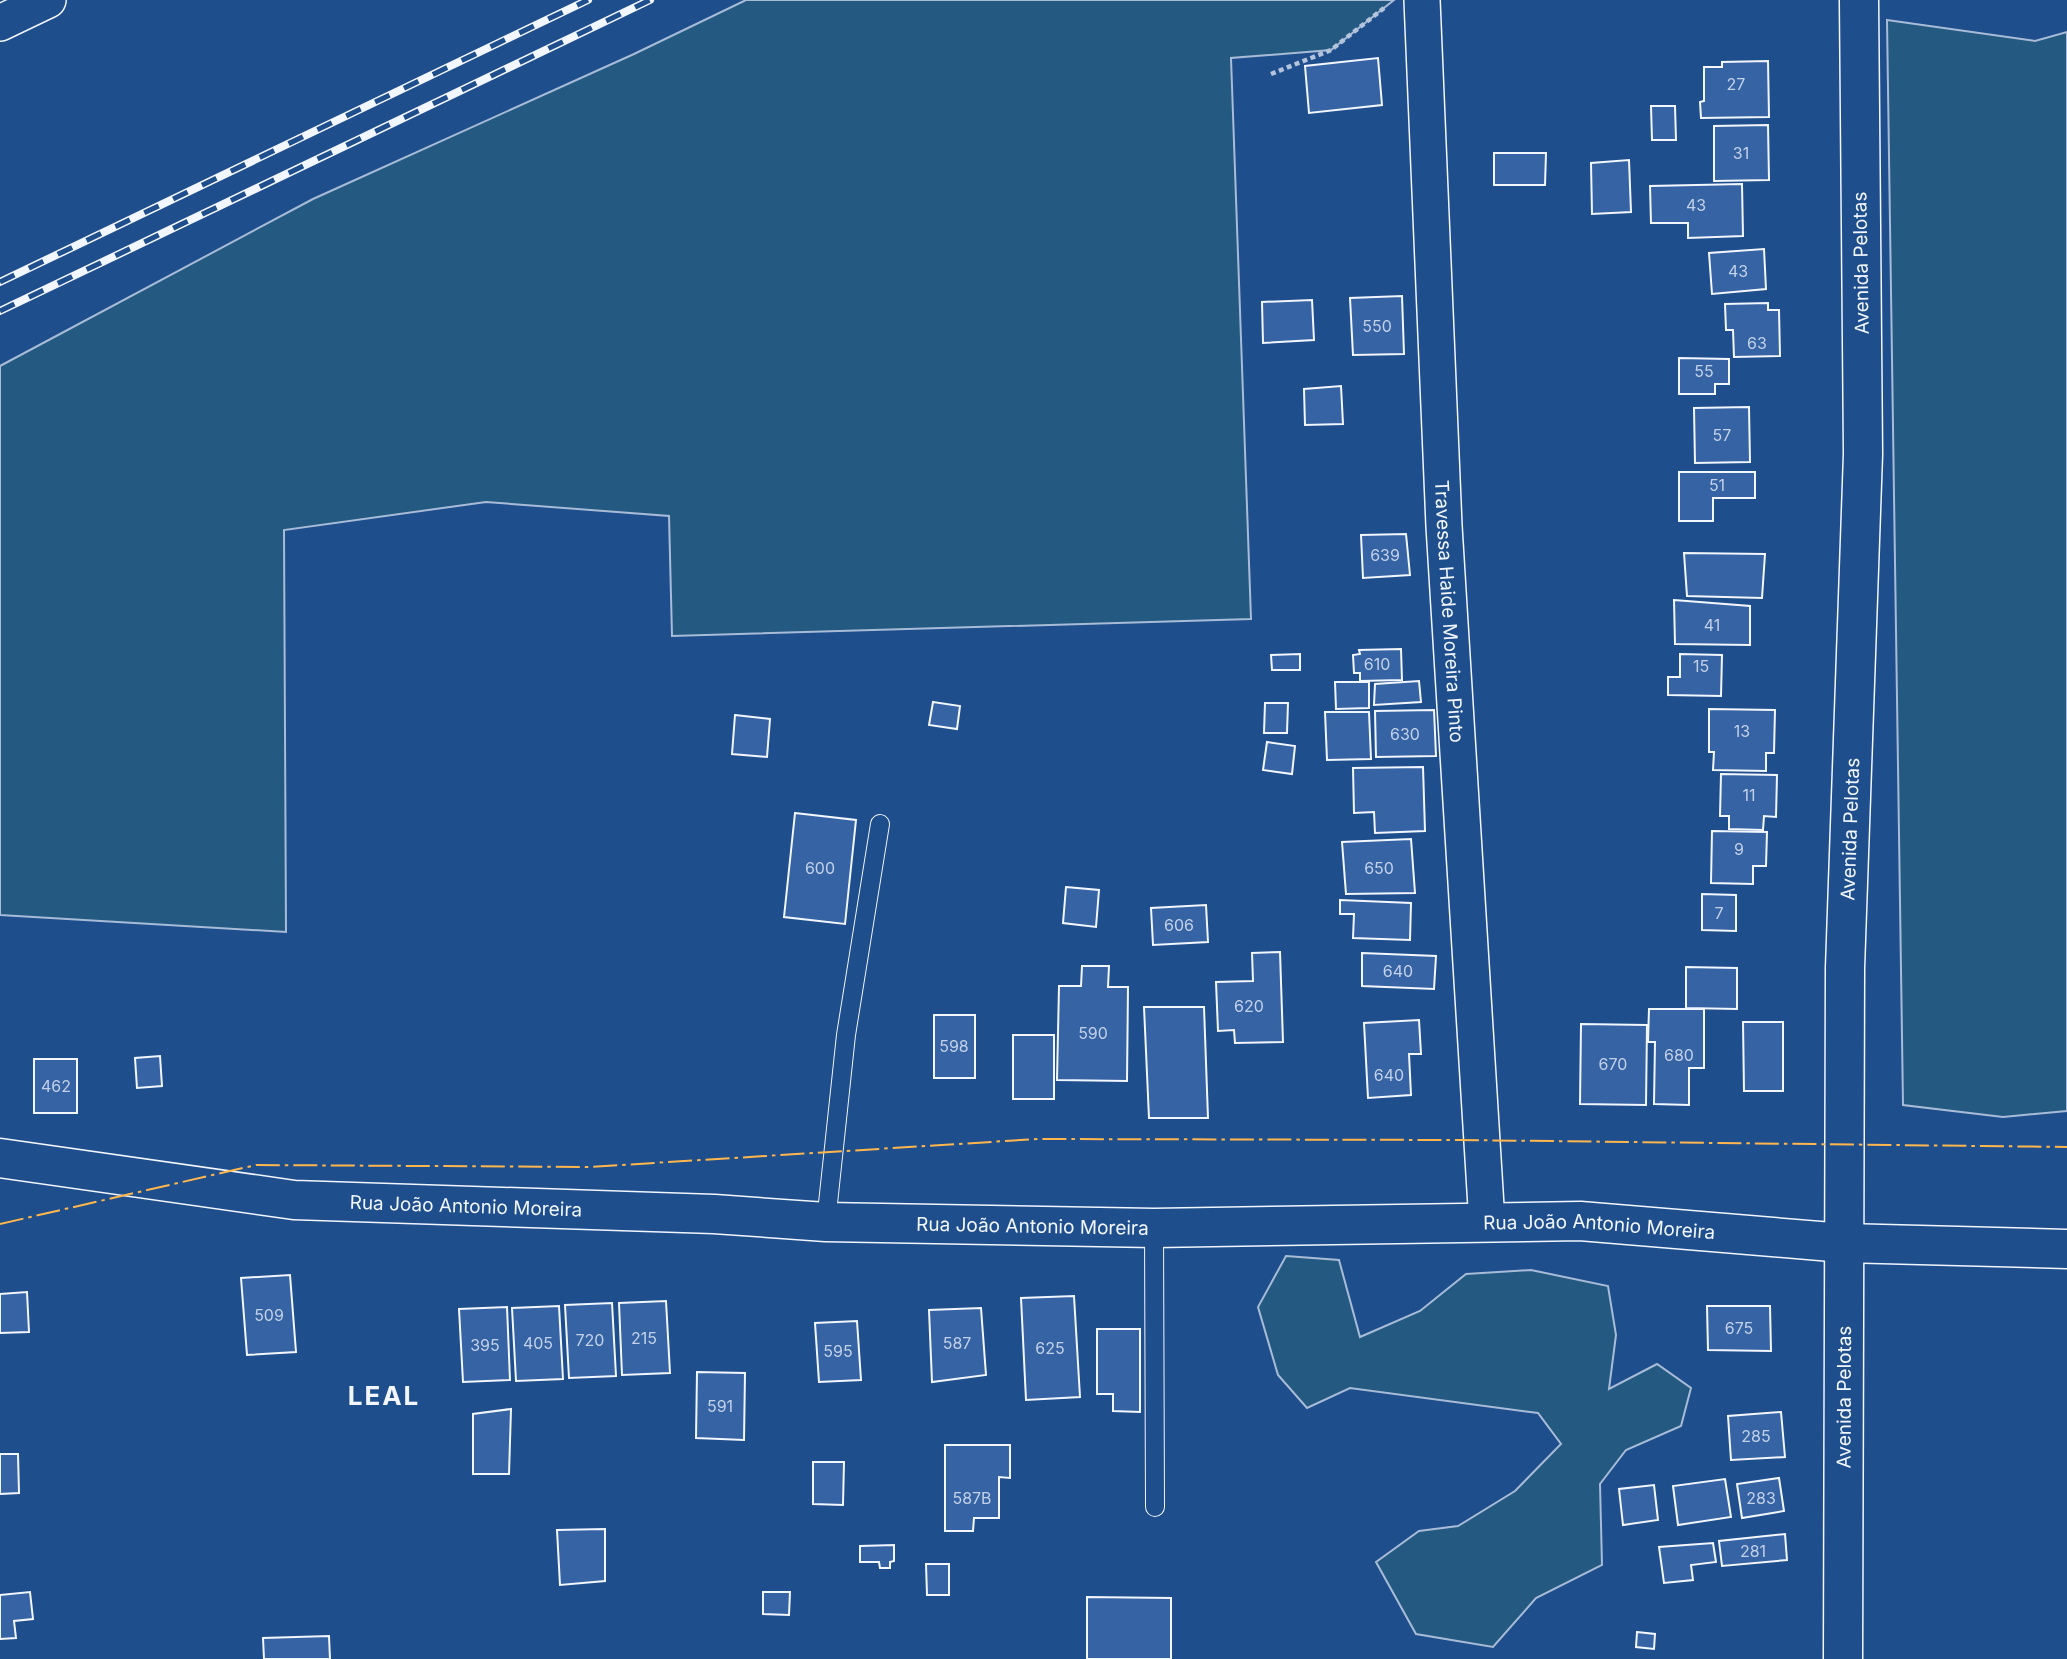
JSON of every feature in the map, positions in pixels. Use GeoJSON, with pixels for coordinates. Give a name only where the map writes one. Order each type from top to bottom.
{"type":"FeatureCollection","features":[{"type":"Feature","properties":{"kind":"main road","name":"Avenida Pelotas"},"geometry":{"type":"LineString","coordinates":[[1843,1659],[1845,968],[1863,454],[1859,0]]}},
{"type":"Feature","properties":{"kind":"main road","name":"Rua João Antonio Moreira"},"geometry":{"type":"LineString","coordinates":[[0,1158],[294,1200],[713,1214],[826,1222],[1154,1228],[1580,1221],[1844,1243],[2067,1248]]}},
{"type":"Feature","properties":{"kind":"street"},"geometry":{"type":"LineString","coordinates":[[0,23],[48,0]]}},
{"type":"Feature","properties":{"kind":"street","name":"Travessa Haide Moreira Pinto"},"geometry":{"type":"LineString","coordinates":[[1422,0],[1444,526],[1487,1223]]}},
{"type":"Feature","properties":{"kind":"lane"},"geometry":{"type":"LineString","coordinates":[[826,1222],[846,1035],[880,824]]}},
{"type":"Feature","properties":{"kind":"lane"},"geometry":{"type":"LineString","coordinates":[[1154,1228],[1155,1507]]}},
{"type":"Feature","properties":{"kind":"path"},"geometry":{"type":"LineString","coordinates":[[1271,74],[1331,50],[1394,0]]}},
{"type":"Feature","properties":{"kind":"shaded area"},"geometry":{"type":"Polygon","coordinates":[[[746,0],[1394,0],[1331,50],[1231,58],[1251,619],[672,636],[669,516],[486,502],[284,530],[286,932],[0,915],[0,366],[313,199],[634,54],[746,0]]]}},
{"type":"Feature","properties":{"kind":"shaded area"},"geometry":{"type":"Polygon","coordinates":[[[1887,20],[2035,41],[2067,32],[2067,1111],[2003,1117],[1903,1105],[1887,20]]]}},
{"type":"Feature","properties":{"kind":"shaded area"},"geometry":{"type":"Polygon","coordinates":[[[1286,1256],[1339,1260],[1360,1337],[1420,1311],[1466,1274],[1531,1270],[1608,1286],[1616,1335],[1609,1389],[1657,1364],[1691,1388],[1681,1426],[1626,1450],[1600,1484],[1602,1565],[1536,1598],[1493,1647],[1416,1634],[1376,1562],[1419,1531],[1458,1526],[1515,1491],[1561,1444],[1538,1413],[1350,1388],[1307,1408],[1278,1375],[1258,1307],[1286,1256]]]}},
{"type":"Feature","properties":{"kind":"building"},"geometry":{"type":"Polygon","coordinates":[[[1378,58],[1382,105],[1309,113],[1305,66],[1378,58]]]}},
{"type":"Feature","properties":{"kind":"building"},"geometry":{"type":"Polygon","coordinates":[[[1768,61],[1769,117],[1701,118],[1704,67],[1722,67],[1722,62],[1768,61]]]}},
{"type":"Feature","properties":{"kind":"building"},"geometry":{"type":"Polygon","coordinates":[[[1651,106],[1675,106],[1676,140],[1652,140],[1651,106]]]}},
{"type":"Feature","properties":{"kind":"building"},"geometry":{"type":"Polygon","coordinates":[[[1768,125],[1769,180],[1714,181],[1714,126],[1768,125]]]}},
{"type":"Feature","properties":{"kind":"building"},"geometry":{"type":"Polygon","coordinates":[[[1494,153],[1546,153],[1545,185],[1494,185],[1494,153]]]}},
{"type":"Feature","properties":{"kind":"building"},"geometry":{"type":"Polygon","coordinates":[[[1629,160],[1631,212],[1592,214],[1591,163],[1629,160]]]}},
{"type":"Feature","properties":{"kind":"building"},"geometry":{"type":"Polygon","coordinates":[[[1742,184],[1743,236],[1688,238],[1688,223],[1651,223],[1650,186],[1742,184]]]}},
{"type":"Feature","properties":{"kind":"building"},"geometry":{"type":"Polygon","coordinates":[[[1764,249],[1766,289],[1712,294],[1709,253],[1764,249]]]}},
{"type":"Feature","properties":{"kind":"building"},"geometry":{"type":"Polygon","coordinates":[[[1402,296],[1404,354],[1353,355],[1350,298],[1402,296]]]}},
{"type":"Feature","properties":{"kind":"building"},"geometry":{"type":"Polygon","coordinates":[[[1312,300],[1314,340],[1263,343],[1262,302],[1312,300]]]}},
{"type":"Feature","properties":{"kind":"building"},"geometry":{"type":"Polygon","coordinates":[[[1768,303],[1768,310],[1779,310],[1780,356],[1734,357],[1733,330],[1726,330],[1725,304],[1768,303]]]}},
{"type":"Feature","properties":{"kind":"building"},"geometry":{"type":"Polygon","coordinates":[[[1679,358],[1729,359],[1729,384],[1715,384],[1715,394],[1679,394],[1679,358]]]}},
{"type":"Feature","properties":{"kind":"building"},"geometry":{"type":"Polygon","coordinates":[[[1341,386],[1343,424],[1305,425],[1304,389],[1341,386]]]}},
{"type":"Feature","properties":{"kind":"building"},"geometry":{"type":"Polygon","coordinates":[[[1749,407],[1750,462],[1695,463],[1694,408],[1749,407]]]}},
{"type":"Feature","properties":{"kind":"building"},"geometry":{"type":"Polygon","coordinates":[[[1679,472],[1755,472],[1755,498],[1713,498],[1713,521],[1679,521],[1679,472]]]}},
{"type":"Feature","properties":{"kind":"building"},"geometry":{"type":"Polygon","coordinates":[[[1406,534],[1410,575],[1363,578],[1361,535],[1406,534]]]}},
{"type":"Feature","properties":{"kind":"building"},"geometry":{"type":"Polygon","coordinates":[[[1684,553],[1765,554],[1762,598],[1687,596],[1684,553]]]}},
{"type":"Feature","properties":{"kind":"building"},"geometry":{"type":"Polygon","coordinates":[[[1674,600],[1750,606],[1750,645],[1675,644],[1674,600]]]}},
{"type":"Feature","properties":{"kind":"building"},"geometry":{"type":"Polygon","coordinates":[[[1401,649],[1402,680],[1360,681],[1360,673],[1354,673],[1353,655],[1360,654],[1359,650],[1401,649]]]}},
{"type":"Feature","properties":{"kind":"building"},"geometry":{"type":"Polygon","coordinates":[[[1300,654],[1300,670],[1272,670],[1271,655],[1300,654]]]}},
{"type":"Feature","properties":{"kind":"building"},"geometry":{"type":"Polygon","coordinates":[[[1680,654],[1722,655],[1721,696],[1668,695],[1668,677],[1680,677],[1680,654]]]}},
{"type":"Feature","properties":{"kind":"building"},"geometry":{"type":"Polygon","coordinates":[[[1419,681],[1421,702],[1374,705],[1375,684],[1419,681]]]}},
{"type":"Feature","properties":{"kind":"building"},"geometry":{"type":"Polygon","coordinates":[[[1335,682],[1369,682],[1369,708],[1336,709],[1335,682]]]}},
{"type":"Feature","properties":{"kind":"building"},"geometry":{"type":"Polygon","coordinates":[[[933,702],[960,706],[957,729],[929,725],[933,702]]]}},
{"type":"Feature","properties":{"kind":"building"},"geometry":{"type":"Polygon","coordinates":[[[1265,703],[1288,703],[1287,733],[1264,733],[1265,703]]]}},
{"type":"Feature","properties":{"kind":"building"},"geometry":{"type":"Polygon","coordinates":[[[1709,709],[1775,710],[1774,753],[1766,753],[1766,771],[1713,770],[1714,752],[1709,752],[1709,709]]]}},
{"type":"Feature","properties":{"kind":"building"},"geometry":{"type":"Polygon","coordinates":[[[1434,710],[1436,756],[1376,757],[1375,711],[1434,710]]]}},
{"type":"Feature","properties":{"kind":"building"},"geometry":{"type":"Polygon","coordinates":[[[1325,712],[1369,712],[1371,759],[1327,760],[1325,712]]]}},
{"type":"Feature","properties":{"kind":"building"},"geometry":{"type":"Polygon","coordinates":[[[735,715],[770,719],[767,757],[732,754],[735,715]]]}},
{"type":"Feature","properties":{"kind":"building"},"geometry":{"type":"Polygon","coordinates":[[[1267,742],[1295,746],[1292,774],[1263,770],[1267,742]]]}},
{"type":"Feature","properties":{"kind":"building"},"geometry":{"type":"Polygon","coordinates":[[[1423,767],[1425,831],[1375,833],[1374,812],[1354,813],[1353,768],[1423,767]]]}},
{"type":"Feature","properties":{"kind":"building"},"geometry":{"type":"Polygon","coordinates":[[[1721,774],[1777,775],[1776,817],[1764,816],[1763,830],[1729,829],[1729,816],[1720,816],[1721,774]]]}},
{"type":"Feature","properties":{"kind":"building"},"geometry":{"type":"Polygon","coordinates":[[[795,813],[856,820],[845,924],[784,917],[795,813]]]}},
{"type":"Feature","properties":{"kind":"building"},"geometry":{"type":"Polygon","coordinates":[[[1712,831],[1767,832],[1766,866],[1753,866],[1753,884],[1711,883],[1712,831]]]}},
{"type":"Feature","properties":{"kind":"building"},"geometry":{"type":"Polygon","coordinates":[[[1411,839],[1415,893],[1346,894],[1342,842],[1411,839]]]}},
{"type":"Feature","properties":{"kind":"building"},"geometry":{"type":"Polygon","coordinates":[[[1066,887],[1099,890],[1096,927],[1063,923],[1066,887]]]}},
{"type":"Feature","properties":{"kind":"building"},"geometry":{"type":"Polygon","coordinates":[[[1702,894],[1736,895],[1736,931],[1702,930],[1702,894]]]}},
{"type":"Feature","properties":{"kind":"building"},"geometry":{"type":"Polygon","coordinates":[[[1340,900],[1411,903],[1410,940],[1353,938],[1354,914],[1340,914],[1340,900]]]}},
{"type":"Feature","properties":{"kind":"building"},"geometry":{"type":"Polygon","coordinates":[[[1206,905],[1208,942],[1153,945],[1151,908],[1206,905]]]}},
{"type":"Feature","properties":{"kind":"building"},"geometry":{"type":"Polygon","coordinates":[[[1280,952],[1283,1042],[1235,1043],[1234,1030],[1218,1031],[1216,982],[1253,981],[1252,953],[1280,952]]]}},
{"type":"Feature","properties":{"kind":"building"},"geometry":{"type":"Polygon","coordinates":[[[1362,953],[1436,956],[1434,989],[1362,986],[1362,953]]]}},
{"type":"Feature","properties":{"kind":"building"},"geometry":{"type":"Polygon","coordinates":[[[1082,966],[1109,966],[1108,987],[1128,987],[1127,1081],[1057,1080],[1059,986],[1081,986],[1082,966]]]}},
{"type":"Feature","properties":{"kind":"building"},"geometry":{"type":"Polygon","coordinates":[[[1686,967],[1737,968],[1737,1009],[1686,1008],[1686,967]]]}},
{"type":"Feature","properties":{"kind":"building"},"geometry":{"type":"Polygon","coordinates":[[[1144,1007],[1204,1007],[1208,1118],[1149,1118],[1144,1007]]]}},
{"type":"Feature","properties":{"kind":"building"},"geometry":{"type":"Polygon","coordinates":[[[1649,1009],[1704,1009],[1704,1068],[1689,1068],[1689,1105],[1654,1104],[1655,1042],[1648,1042],[1649,1009]]]}},
{"type":"Feature","properties":{"kind":"building"},"geometry":{"type":"Polygon","coordinates":[[[934,1015],[975,1015],[975,1078],[934,1078],[934,1015]]]}},
{"type":"Feature","properties":{"kind":"building"},"geometry":{"type":"Polygon","coordinates":[[[1419,1020],[1421,1054],[1409,1054],[1411,1095],[1368,1098],[1364,1023],[1419,1020]]]}},
{"type":"Feature","properties":{"kind":"building"},"geometry":{"type":"Polygon","coordinates":[[[1743,1022],[1783,1022],[1783,1091],[1744,1091],[1743,1022]]]}},
{"type":"Feature","properties":{"kind":"building"},"geometry":{"type":"Polygon","coordinates":[[[1581,1024],[1647,1025],[1646,1105],[1580,1104],[1581,1024]]]}},
{"type":"Feature","properties":{"kind":"building"},"geometry":{"type":"Polygon","coordinates":[[[1013,1035],[1054,1035],[1054,1099],[1013,1099],[1013,1035]]]}},
{"type":"Feature","properties":{"kind":"building"},"geometry":{"type":"Polygon","coordinates":[[[160,1056],[162,1086],[137,1088],[135,1058],[160,1056]]]}},
{"type":"Feature","properties":{"kind":"building"},"geometry":{"type":"Polygon","coordinates":[[[34,1059],[77,1059],[77,1113],[34,1113],[34,1059]]]}},
{"type":"Feature","properties":{"kind":"building"},"geometry":{"type":"Polygon","coordinates":[[[290,1275],[296,1352],[247,1355],[241,1278],[290,1275]]]}},
{"type":"Feature","properties":{"kind":"building"},"geometry":{"type":"Polygon","coordinates":[[[27,1292],[29,1332],[0,1333],[0,1294],[27,1292]]]}},
{"type":"Feature","properties":{"kind":"building"},"geometry":{"type":"Polygon","coordinates":[[[1074,1296],[1080,1397],[1026,1400],[1021,1298],[1074,1296]]]}},
{"type":"Feature","properties":{"kind":"building"},"geometry":{"type":"Polygon","coordinates":[[[666,1301],[670,1373],[622,1375],[619,1303],[666,1301]]]}},
{"type":"Feature","properties":{"kind":"building"},"geometry":{"type":"Polygon","coordinates":[[[612,1303],[616,1376],[569,1378],[565,1305],[612,1303]]]}},
{"type":"Feature","properties":{"kind":"building"},"geometry":{"type":"Polygon","coordinates":[[[559,1306],[563,1379],[516,1381],[512,1308],[559,1306]]]}},
{"type":"Feature","properties":{"kind":"building"},"geometry":{"type":"Polygon","coordinates":[[[1707,1306],[1770,1306],[1771,1351],[1708,1350],[1707,1306]]]}},
{"type":"Feature","properties":{"kind":"building"},"geometry":{"type":"Polygon","coordinates":[[[507,1307],[510,1380],[463,1382],[459,1309],[507,1307]]]}},
{"type":"Feature","properties":{"kind":"building"},"geometry":{"type":"Polygon","coordinates":[[[981,1308],[986,1375],[932,1382],[929,1310],[981,1308]]]}},
{"type":"Feature","properties":{"kind":"building"},"geometry":{"type":"Polygon","coordinates":[[[857,1321],[861,1380],[819,1382],[815,1323],[857,1321]]]}},
{"type":"Feature","properties":{"kind":"building"},"geometry":{"type":"Polygon","coordinates":[[[1097,1329],[1140,1329],[1140,1412],[1113,1411],[1113,1394],[1097,1394],[1097,1329]]]}},
{"type":"Feature","properties":{"kind":"building"},"geometry":{"type":"Polygon","coordinates":[[[697,1372],[745,1373],[744,1440],[696,1438],[697,1372]]]}},
{"type":"Feature","properties":{"kind":"building"},"geometry":{"type":"Polygon","coordinates":[[[511,1409],[509,1474],[473,1474],[473,1414],[511,1409]]]}},
{"type":"Feature","properties":{"kind":"building"},"geometry":{"type":"Polygon","coordinates":[[[1781,1412],[1785,1457],[1731,1460],[1728,1416],[1781,1412]]]}},
{"type":"Feature","properties":{"kind":"building"},"geometry":{"type":"Polygon","coordinates":[[[945,1445],[1010,1445],[1010,1478],[999,1477],[999,1518],[974,1518],[973,1531],[945,1531],[945,1445]]]}},
{"type":"Feature","properties":{"kind":"building"},"geometry":{"type":"Polygon","coordinates":[[[0,1454],[18,1454],[19,1493],[0,1494],[0,1454]]]}},
{"type":"Feature","properties":{"kind":"building"},"geometry":{"type":"Polygon","coordinates":[[[813,1462],[844,1462],[843,1505],[813,1504],[813,1462]]]}},
{"type":"Feature","properties":{"kind":"building"},"geometry":{"type":"Polygon","coordinates":[[[1779,1478],[1784,1511],[1742,1518],[1737,1484],[1779,1478]]]}},
{"type":"Feature","properties":{"kind":"building"},"geometry":{"type":"Polygon","coordinates":[[[1725,1479],[1731,1517],[1678,1525],[1673,1486],[1725,1479]]]}},
{"type":"Feature","properties":{"kind":"building"},"geometry":{"type":"Polygon","coordinates":[[[1654,1485],[1658,1520],[1623,1525],[1619,1489],[1654,1485]]]}},
{"type":"Feature","properties":{"kind":"building"},"geometry":{"type":"Polygon","coordinates":[[[605,1529],[605,1581],[560,1585],[557,1530],[605,1529]]]}},
{"type":"Feature","properties":{"kind":"building"},"geometry":{"type":"Polygon","coordinates":[[[1785,1534],[1787,1560],[1722,1566],[1719,1541],[1785,1534]]]}},
{"type":"Feature","properties":{"kind":"building"},"geometry":{"type":"Polygon","coordinates":[[[1713,1543],[1716,1562],[1691,1565],[1693,1580],[1664,1583],[1659,1547],[1713,1543]]]}},
{"type":"Feature","properties":{"kind":"building"},"geometry":{"type":"Polygon","coordinates":[[[894,1545],[894,1561],[890,1562],[890,1568],[880,1568],[879,1562],[860,1562],[860,1546],[894,1545]]]}},
{"type":"Feature","properties":{"kind":"building"},"geometry":{"type":"Polygon","coordinates":[[[926,1564],[949,1564],[949,1595],[927,1595],[926,1564]]]}},
{"type":"Feature","properties":{"kind":"building"},"geometry":{"type":"Polygon","coordinates":[[[30,1592],[33,1619],[14,1621],[16,1638],[0,1639],[0,1595],[30,1592]]]}},
{"type":"Feature","properties":{"kind":"building"},"geometry":{"type":"Polygon","coordinates":[[[763,1592],[790,1592],[789,1615],[763,1614],[763,1592]]]}},
{"type":"Feature","properties":{"kind":"building"},"geometry":{"type":"Polygon","coordinates":[[[1087,1597],[1171,1598],[1171,1659],[1087,1659],[1087,1597]]]}},
{"type":"Feature","properties":{"kind":"building"},"geometry":{"type":"Polygon","coordinates":[[[1637,1632],[1655,1634],[1654,1649],[1636,1647],[1637,1632]]]}},
{"type":"Feature","properties":{"kind":"building"},"geometry":{"type":"Polygon","coordinates":[[[329,1636],[330,1659],[264,1659],[263,1638],[329,1636]]]}},
{"type":"Feature","properties":{"kind":"railway"},"geometry":{"type":"LineString","coordinates":[[0,282],[588,0]]}},
{"type":"Feature","properties":{"kind":"railway"},"geometry":{"type":"LineString","coordinates":[[0,311],[650,0]]}},
{"type":"Feature","properties":{"kind":"power"},"geometry":{"type":"LineString","coordinates":[[0,1224],[256,1165],[589,1167],[1038,1139],[1457,1140],[2067,1147]]}},
{"type":"Feature","properties":{"kind":"district","name":"LEAL"},"geometry":{"type":"Point","coordinates":[384,1395]}}]}
